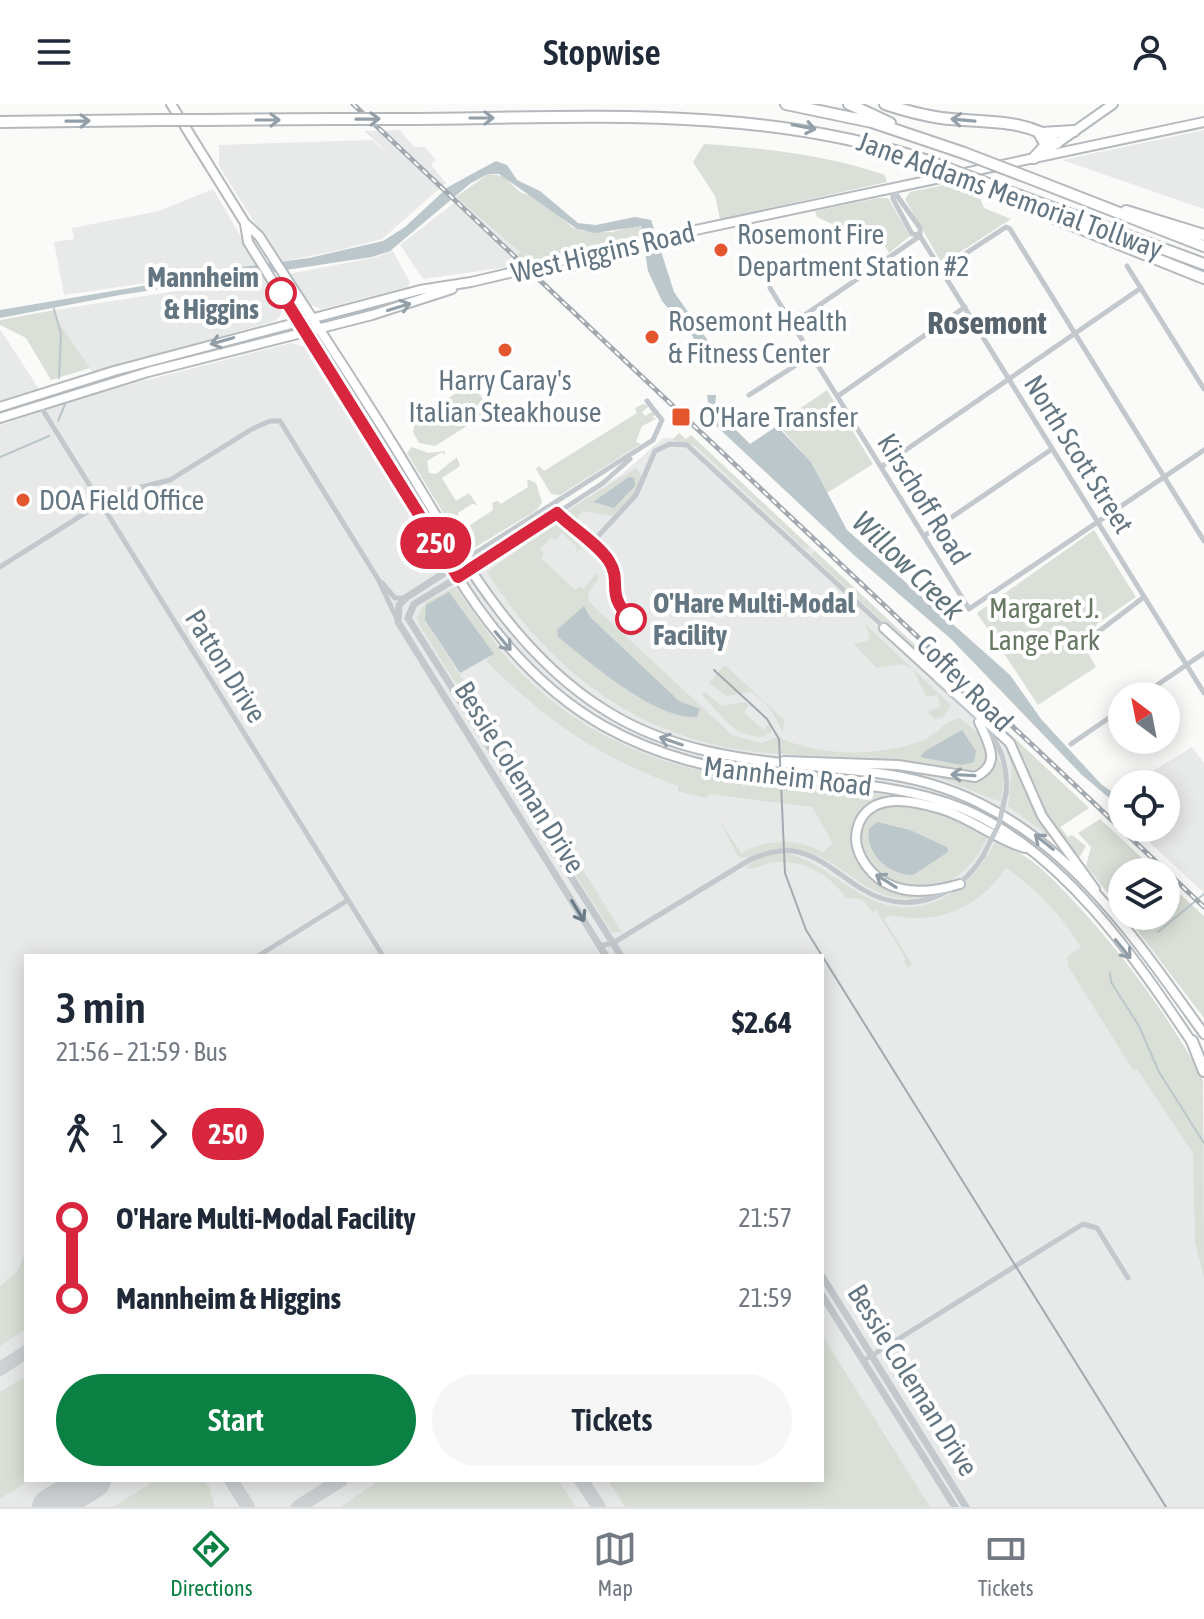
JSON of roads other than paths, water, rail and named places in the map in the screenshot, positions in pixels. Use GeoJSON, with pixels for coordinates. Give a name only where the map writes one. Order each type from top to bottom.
{"type":"FeatureCollection","features":[{"type":"Feature","properties":{"kind":"highway","name":"Jane Addams Memorial Tollway"},"geometry":{"type":"LineString","coordinates":[[786,104],[902,130],[1204,246]]}},
{"type":"Feature","properties":{"kind":"highway","name":"Jane Addams Memorial Tollway"},"geometry":{"type":"LineString","coordinates":[[849,104],[876,114],[902,130]]}},
{"type":"Feature","properties":{"kind":"highway"},"geometry":{"type":"LineString","coordinates":[[885,104],[938,118],[1019,126],[1057,143]]}},
{"type":"Feature","properties":{"kind":"highway","name":"Jane Addams Memorial Tollway"},"geometry":{"type":"LineString","coordinates":[[0,122],[698,117],[762,121],[840,135],[928,161],[1204,264]]}},
{"type":"Feature","properties":{"kind":"highway"},"geometry":{"type":"LineString","coordinates":[[1039,133],[1074,131]]}},
{"type":"Feature","properties":{"kind":"highway"},"geometry":{"type":"LineString","coordinates":[[1034,158],[1046,145],[1039,133]]}},
{"type":"Feature","properties":{"kind":"highway"},"geometry":{"type":"LineString","coordinates":[[1032,199],[1052,217],[1204,278]]}},
{"type":"Feature","properties":{"kind":"highway"},"geometry":{"type":"LineString","coordinates":[[1110,209],[1139,213],[1204,235]]}},
{"type":"Feature","properties":{"kind":"highway"},"geometry":{"type":"LineString","coordinates":[[1192,1041],[1204,1071]]}},
{"type":"Feature","properties":{"kind":"main road","name":"Mannheim Road"},"geometry":{"type":"LineString","coordinates":[[171,104],[245,223],[259,236],[472,569],[505,618],[538,657],[602,709],[670,742],[714,754],[900,776],[973,798],[1007,816],[1045,843],[1099,897],[1204,1034]]}},
{"type":"Feature","properties":{"kind":"main road"},"geometry":{"type":"LineString","coordinates":[[1034,158],[1113,104]]}},
{"type":"Feature","properties":{"kind":"main road","name":"West Higgins Road"},"geometry":{"type":"LineString","coordinates":[[0,418],[37,400],[311,316],[658,238],[1204,122]]}},
{"type":"Feature","properties":{"kind":"main road"},"geometry":{"type":"LineString","coordinates":[[1057,143],[1065,152]]}},
{"type":"Feature","properties":{"kind":"main road","name":"Mannheim Road"},"geometry":{"type":"LineString","coordinates":[[245,223],[248,242],[452,568],[497,635],[541,681],[576,709],[628,740],[681,761],[721,771],[925,796],[988,821],[1033,850],[1094,913],[1204,1060]]}},
{"type":"Feature","properties":{"kind":"main road","name":"West Higgins Road"},"geometry":{"type":"LineString","coordinates":[[0,407],[304,332],[426,299],[471,282]]}},
{"type":"Feature","properties":{"kind":"main road"},"geometry":{"type":"LineString","coordinates":[[884,628],[1010,743],[1042,816],[1091,878],[1099,897]]}},
{"type":"Feature","properties":{"kind":"main road"},"geometry":{"type":"LineString","coordinates":[[774,762],[795,758],[884,764],[975,777],[988,768],[993,756],[992,745],[979,722]]}},
{"type":"Feature","properties":{"kind":"main road"},"geometry":{"type":"LineString","coordinates":[[960,884],[916,892],[882,880],[870,869],[858,850],[856,837],[860,820],[881,802],[907,802],[942,809],[1015,845],[1033,850]]}},
{"type":"Feature","properties":{"kind":"street","name":"North Scott Street"},"geometry":{"type":"LineString","coordinates":[[893,190],[920,228],[920,236],[1204,693]]}},
{"type":"Feature","properties":{"kind":"street"},"geometry":{"type":"LineString","coordinates":[[942,269],[1006,227],[1010,229],[1204,541]]}},
{"type":"Feature","properties":{"kind":"street"},"geometry":{"type":"LineString","coordinates":[[792,323],[920,236]]}},
{"type":"Feature","properties":{"kind":"street"},"geometry":{"type":"LineString","coordinates":[[1127,266],[1204,389]]}},
{"type":"Feature","properties":{"kind":"street","name":"Kirschoff Road"},"geometry":{"type":"LineString","coordinates":[[770,288],[969,609],[1097,522]]}},
{"type":"Feature","properties":{"kind":"street"},"geometry":{"type":"LineString","coordinates":[[881,467],[1141,288]]}},
{"type":"Feature","properties":{"kind":"street"},"geometry":{"type":"LineString","coordinates":[[837,396],[965,307]]}},
{"type":"Feature","properties":{"kind":"street"},"geometry":{"type":"LineString","coordinates":[[749,395],[812,355]]}},
{"type":"Feature","properties":{"kind":"street","name":"Patton Drive"},"geometry":{"type":"LineString","coordinates":[[37,400],[382,954]]}},
{"type":"Feature","properties":{"kind":"street"},"geometry":{"type":"LineString","coordinates":[[398,622],[399,605],[407,597],[653,440],[662,425],[660,415],[647,401]]}},
{"type":"Feature","properties":{"kind":"street"},"geometry":{"type":"LineString","coordinates":[[0,567],[130,488],[177,477],[270,421],[280,421],[378,579],[398,622]]}},
{"type":"Feature","properties":{"kind":"street","name":"Coffey Road"},"geometry":{"type":"LineString","coordinates":[[557,513],[590,545],[636,495],[655,451],[670,444],[682,444],[696,451],[979,722],[1004,752],[1008,773],[999,824],[983,856],[960,884],[930,900],[892,902],[864,891],[808,855],[792,851],[770,852],[751,859],[613,943],[599,946]]}},
{"type":"Feature","properties":{"kind":"street"},"geometry":{"type":"LineString","coordinates":[[924,536],[1052,449]]}},
{"type":"Feature","properties":{"kind":"street"},"geometry":{"type":"LineString","coordinates":[[1097,522],[1204,450]]}},
{"type":"Feature","properties":{"kind":"street"},"geometry":{"type":"LineString","coordinates":[[458,577],[603,483],[633,455]]}},
{"type":"Feature","properties":{"kind":"street"},"geometry":{"type":"LineString","coordinates":[[551,506],[557,513]]}},
{"type":"Feature","properties":{"kind":"street","name":"Bessie Coleman Drive"},"geometry":{"type":"LineString","coordinates":[[458,577],[414,604],[408,613],[411,623],[620,954]]}},
{"type":"Feature","properties":{"kind":"street"},"geometry":{"type":"LineString","coordinates":[[378,579],[395,598],[407,597]]}},
{"type":"Feature","properties":{"kind":"street"},"geometry":{"type":"LineString","coordinates":[[1098,632],[1144,597]]}},
{"type":"Feature","properties":{"kind":"street","name":"Bessie Coleman Drive"},"geometry":{"type":"LineString","coordinates":[[398,622],[605,954]]}},
{"type":"Feature","properties":{"kind":"street"},"geometry":{"type":"LineString","coordinates":[[1162,682],[1204,653]]}},
{"type":"Feature","properties":{"kind":"street"},"geometry":{"type":"LineString","coordinates":[[453,711],[463,705]]}},
{"type":"Feature","properties":{"kind":"street"},"geometry":{"type":"LineString","coordinates":[[1071,744],[1108,719]]}},
{"type":"Feature","properties":{"kind":"street"},"geometry":{"type":"LineString","coordinates":[[261,954],[348,900]]}},
{"type":"Feature","properties":{"kind":"street","name":"Coffey Road"},"geometry":{"type":"LineString","coordinates":[[607,954],[613,943]]}},
{"type":"Feature","properties":{"kind":"street"},"geometry":{"type":"LineString","coordinates":[[863,1361],[1083,1224],[1097,1228],[1128,1278]]}},
{"type":"Feature","properties":{"kind":"street","name":"Bessie Coleman Drive"},"geometry":{"type":"LineString","coordinates":[[824,1279],[966,1507]]}},
{"type":"Feature","properties":{"kind":"street","name":"Bessie Coleman Drive"},"geometry":{"type":"LineString","coordinates":[[824,1298],[955,1507]]}},
{"type":"Feature","properties":{"kind":"waterway"},"geometry":{"type":"LineString","coordinates":[[54,309],[61,334],[59,378]]}},
{"type":"Feature","properties":{"kind":"waterway"},"geometry":{"type":"LineString","coordinates":[[58,421],[66,402]]}},
{"type":"Feature","properties":{"kind":"waterway"},"geometry":{"type":"LineString","coordinates":[[0,457],[49,436]]}},
{"type":"Feature","properties":{"kind":"waterway"},"geometry":{"type":"LineString","coordinates":[[1158,932],[1204,894]]}},
{"type":"Feature","properties":{"kind":"waterway"},"geometry":{"type":"LineString","coordinates":[[1110,972],[1111,982],[1139,1026],[1159,1072],[1204,1143]]}},
{"type":"Feature","properties":{"kind":"tram line"},"geometry":{"type":"LineString","coordinates":[[714,670],[767,719],[779,739],[785,873],[806,930],[821,954]]}},
{"type":"Feature","properties":{"kind":"tram line"},"geometry":{"type":"LineString","coordinates":[[824,959],[1166,1507]]}},
{"type":"Feature","properties":{"kind":"railway"},"geometry":{"type":"LineString","coordinates":[[353,104],[1204,907]]}},
{"type":"Feature","properties":{"kind":"place","name":"Rosemont Fire Department Station #2"},"geometry":{"type":"Point","coordinates":[721,250]}},
{"type":"Feature","properties":{"kind":"place","name":"Mannheim & Higgins"},"geometry":{"type":"Point","coordinates":[281,293]}},
{"type":"Feature","properties":{"kind":"place","name":"Rosemont Health & Fitness Center"},"geometry":{"type":"Point","coordinates":[652,337]}},
{"type":"Feature","properties":{"kind":"place","name":"Harry Caray's Italian Steakhouse"},"geometry":{"type":"Point","coordinates":[505,350]}},
{"type":"Feature","properties":{"kind":"place","name":"O'Hare Transfer"},"geometry":{"type":"Point","coordinates":[681,417]}},
{"type":"Feature","properties":{"kind":"place","name":"DOA Field Office"},"geometry":{"type":"Point","coordinates":[23,500]}},
{"type":"Feature","properties":{"kind":"place","name":"O'Hare Multi-Modal Facility"},"geometry":{"type":"Point","coordinates":[631,619]}},
{"type":"Feature","properties":{"kind":"district","name":"Rosemont"},"geometry":{"type":"Point","coordinates":[987,323]}},
{"type":"Feature","properties":{"kind":"water label","name":"Willow Creek"},"geometry":{"type":"Point","coordinates":[908,566]}},
{"type":"Feature","properties":{"kind":"park label","name":"Margaret J. Lange Park"},"geometry":{"type":"Point","coordinates":[1044,624]}}]}
